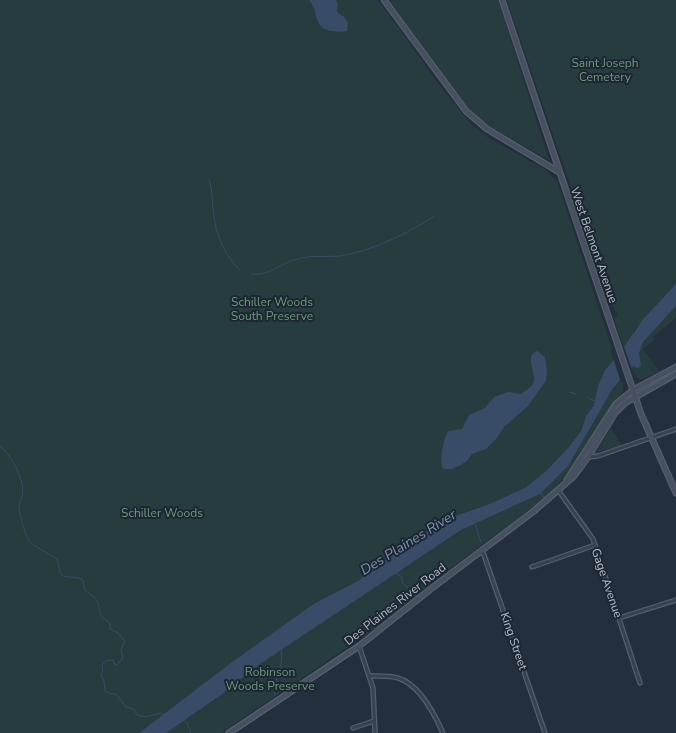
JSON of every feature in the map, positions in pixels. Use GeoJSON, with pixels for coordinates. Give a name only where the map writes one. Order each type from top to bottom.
{"type":"FeatureCollection","features":[{"type":"Feature","properties":{"kind":"main road"},"geometry":{"type":"LineString","coordinates":[[384,0],[460,104],[479,123],[559,172]]}},
{"type":"Feature","properties":{"kind":"main road","name":"West Belmont Avenue"},"geometry":{"type":"LineString","coordinates":[[502,0],[616,343],[650,438],[676,493]]}},
{"type":"Feature","properties":{"kind":"main road","name":"Des Plaines River Road"},"geometry":{"type":"LineString","coordinates":[[566,482],[611,410],[633,390],[676,367]]}},
{"type":"Feature","properties":{"kind":"main road","name":"Des Plaines River Road"},"geometry":{"type":"LineString","coordinates":[[230,733],[359,646],[534,511],[574,476],[615,413],[625,403],[676,374]]}},
{"type":"Feature","properties":{"kind":"street"},"geometry":{"type":"LineString","coordinates":[[588,457],[598,456],[676,429]]}},
{"type":"Feature","properties":{"kind":"street","name":"Gage Avenue"},"geometry":{"type":"LineString","coordinates":[[558,490],[591,536],[595,545],[640,683]]}},
{"type":"Feature","properties":{"kind":"street"},"geometry":{"type":"LineString","coordinates":[[532,567],[595,545]]}},
{"type":"Feature","properties":{"kind":"street","name":"King Street"},"geometry":{"type":"LineString","coordinates":[[481,550],[545,733]]}},
{"type":"Feature","properties":{"kind":"street"},"geometry":{"type":"LineString","coordinates":[[619,618],[676,600]]}},
{"type":"Feature","properties":{"kind":"street"},"geometry":{"type":"LineString","coordinates":[[359,646],[373,688],[375,733]]}},
{"type":"Feature","properties":{"kind":"street"},"geometry":{"type":"LineString","coordinates":[[370,676],[400,678],[410,685],[428,705],[444,733]]}},
{"type":"Feature","properties":{"kind":"street"},"geometry":{"type":"LineString","coordinates":[[353,728],[374,722]]}},
{"type":"Feature","properties":{"kind":"green space","name":"Schiller Woods South Preserve"},"geometry":{"type":"Polygon","coordinates":[[[0,0],[378,0],[444,91],[470,123],[489,138],[546,170],[557,181],[612,349],[613,359],[605,370],[594,405],[586,416],[581,430],[568,448],[546,471],[525,488],[487,505],[458,515],[416,538],[358,581],[315,603],[232,662],[139,733],[0,733],[0,0]]]}},
{"type":"Feature","properties":{"kind":"green space"},"geometry":{"type":"Polygon","coordinates":[[[389,0],[498,0],[549,160],[494,129],[477,117],[463,102],[389,0]]]}},
{"type":"Feature","properties":{"kind":"green space","name":"Saint Joseph Cemetery"},"geometry":{"type":"Polygon","coordinates":[[[507,0],[676,0],[676,284],[633,332],[641,346],[676,306],[676,318],[653,337],[655,339],[643,349],[659,371],[643,379],[639,379],[635,375],[625,351],[614,319],[618,315],[611,304],[507,0]]]}},
{"type":"Feature","properties":{"kind":"green space","name":"Robinson Woods Preserve"},"geometry":{"type":"Polygon","coordinates":[[[621,380],[621,382],[623,381],[623,391],[574,465],[554,489],[529,510],[439,577],[383,623],[221,733],[166,733],[221,695],[256,666],[461,530],[540,494],[613,388],[621,380]]]}},
{"type":"Feature","properties":{"kind":"green space"},"geometry":{"type":"Polygon","coordinates":[[[611,428],[622,445],[598,452],[598,449],[611,428]]]}},
{"type":"Feature","properties":{"kind":"water"},"geometry":{"type":"Polygon","coordinates":[[[309,0],[336,0],[338,5],[337,12],[348,22],[347,31],[323,28],[309,0]]]}},
{"type":"Feature","properties":{"kind":"water"},"geometry":{"type":"Polygon","coordinates":[[[676,284],[676,306],[643,342],[639,353],[641,366],[638,368],[633,366],[613,388],[568,466],[540,494],[461,530],[257,666],[221,695],[166,733],[139,733],[232,662],[315,603],[358,581],[416,538],[458,515],[487,505],[525,488],[546,471],[581,431],[586,416],[594,405],[598,386],[605,370],[643,319],[676,284]]]}},
{"type":"Feature","properties":{"kind":"water"},"geometry":{"type":"Polygon","coordinates":[[[537,351],[545,357],[546,381],[528,406],[505,426],[486,449],[472,454],[467,461],[459,466],[452,469],[443,469],[441,461],[442,450],[448,431],[462,429],[469,415],[485,408],[494,397],[508,392],[520,394],[530,387],[534,380],[531,357],[537,351]]]}},
{"type":"Feature","properties":{"kind":"pier"},"geometry":{"type":"Polygon","coordinates":[[[623,344],[632,369],[621,383],[613,357],[623,344]]]}},
{"type":"Feature","properties":{"kind":"waterway"},"geometry":{"type":"LineString","coordinates":[[209,180],[219,238],[225,252],[239,269]]}},
{"type":"Feature","properties":{"kind":"waterway"},"geometry":{"type":"LineString","coordinates":[[251,274],[264,273],[302,258],[351,254],[401,235],[434,216]]}},
{"type":"Feature","properties":{"kind":"waterway"},"geometry":{"type":"LineString","coordinates":[[569,392],[576,394]]}},
{"type":"Feature","properties":{"kind":"waterway"},"geometry":{"type":"LineString","coordinates":[[588,398],[595,401]]}},
{"type":"Feature","properties":{"kind":"waterway"},"geometry":{"type":"LineString","coordinates":[[0,446],[12,461],[21,479],[23,491],[19,510],[29,541],[57,559],[63,576],[83,580],[85,590],[95,598],[100,614],[110,623],[110,629],[118,633],[125,641],[121,650],[123,658],[117,665],[115,665],[113,660],[106,661],[102,665],[103,671],[101,674],[105,691],[116,694],[126,707],[134,709],[137,715],[145,717],[160,713],[163,715]]}},
{"type":"Feature","properties":{"kind":"waterway"},"geometry":{"type":"LineString","coordinates":[[540,492],[544,498]]}},
{"type":"Feature","properties":{"kind":"waterway"},"geometry":{"type":"LineString","coordinates":[[474,521],[481,542]]}},
{"type":"Feature","properties":{"kind":"waterway"},"geometry":{"type":"LineString","coordinates":[[396,573],[402,577],[402,583],[416,595]]}},
{"type":"Feature","properties":{"kind":"waterway"},"geometry":{"type":"LineString","coordinates":[[275,695],[275,684],[282,656],[281,650]]}},
{"type":"Feature","properties":{"kind":"waterway"},"geometry":{"type":"LineString","coordinates":[[184,721],[187,723],[191,733]]}},
{"type":"Feature","properties":{"kind":"park label","name":"Schiller Woods"},"geometry":{"type":"Point","coordinates":[162,513]}},
{"type":"Feature","properties":{"kind":"water label","name":"Des Plaines River"},"geometry":{"type":"Point","coordinates":[408,542]}}]}
